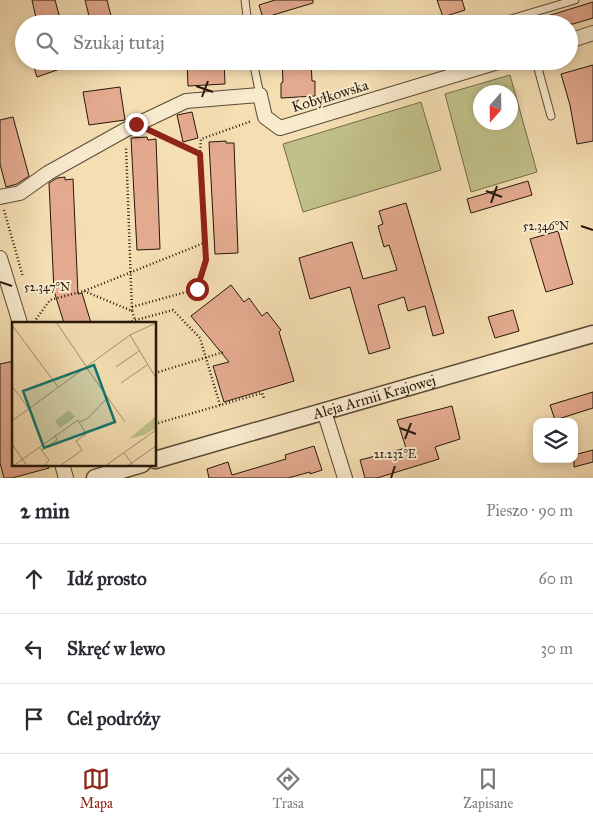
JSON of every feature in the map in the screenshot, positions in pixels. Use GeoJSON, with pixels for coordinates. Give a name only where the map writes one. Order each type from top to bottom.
{"type":"FeatureCollection","features":[{"type":"Feature","properties":{"kind":"street"},"geometry":{"type":"LineString","coordinates":[[578,37],[593,33]]}},
{"type":"Feature","properties":{"kind":"street","name":"Kobyłkowska"},"geometry":{"type":"LineString","coordinates":[[265,117],[280,128],[460,70]]}},
{"type":"Feature","properties":{"kind":"street"},"geometry":{"type":"LineString","coordinates":[[1,202],[20,193],[48,173],[131,127],[186,101],[260,95],[265,117]]}},
{"type":"Feature","properties":{"kind":"street"},"geometry":{"type":"LineString","coordinates":[[0,258],[20,322]]}},
{"type":"Feature","properties":{"kind":"street","name":"Aleja Armii Krajowej"},"geometry":{"type":"LineString","coordinates":[[156,460],[593,334]]}},
{"type":"Feature","properties":{"kind":"street"},"geometry":{"type":"LineString","coordinates":[[324,411],[345,478]]}},
{"type":"Feature","properties":{"kind":"street"},"geometry":{"type":"LineString","coordinates":[[95,478],[135,466]]}},
{"type":"Feature","properties":{"kind":"lane"},"geometry":{"type":"LineString","coordinates":[[245,0],[247,15]]}},
{"type":"Feature","properties":{"kind":"lane"},"geometry":{"type":"LineString","coordinates":[[524,15],[575,0]]}},
{"type":"Feature","properties":{"kind":"lane"},"geometry":{"type":"LineString","coordinates":[[255,70],[260,95]]}},
{"type":"Feature","properties":{"kind":"lane"},"geometry":{"type":"LineString","coordinates":[[539,70],[552,116]]}},
{"type":"Feature","properties":{"kind":"path"},"geometry":{"type":"LineString","coordinates":[[132,307],[197,289],[206,260],[200,154],[201,139],[265,117]]}},
{"type":"Feature","properties":{"kind":"path"},"geometry":{"type":"LineString","coordinates":[[135,320],[132,311],[131,272],[131,127],[200,154]]}},
{"type":"Feature","properties":{"kind":"path"},"geometry":{"type":"LineString","coordinates":[[1,202],[23,279]]}},
{"type":"Feature","properties":{"kind":"path"},"geometry":{"type":"LineString","coordinates":[[35,322],[50,300],[84,291],[204,243]]}},
{"type":"Feature","properties":{"kind":"path"},"geometry":{"type":"LineString","coordinates":[[84,291],[132,311]]}},
{"type":"Feature","properties":{"kind":"path"},"geometry":{"type":"LineString","coordinates":[[128,322],[173,310],[200,338],[220,405]]}},
{"type":"Feature","properties":{"kind":"path"},"geometry":{"type":"LineString","coordinates":[[32,314],[34,322]]}},
{"type":"Feature","properties":{"kind":"path"},"geometry":{"type":"LineString","coordinates":[[156,373],[224,352]]}},
{"type":"Feature","properties":{"kind":"path"},"geometry":{"type":"LineString","coordinates":[[156,424],[262,393],[264,398]]}},
{"type":"Feature","properties":{"kind":"shaded area"},"geometry":{"type":"Polygon","coordinates":[[[510,75],[513,85],[476,85],[510,75]]]}},
{"type":"Feature","properties":{"kind":"shaded area"},"geometry":{"type":"Polygon","coordinates":[[[473,86],[473,130],[518,130],[518,104],[537,172],[471,192],[445,94],[473,86]]]}},
{"type":"Feature","properties":{"kind":"shaded area"},"geometry":{"type":"Polygon","coordinates":[[[421,102],[441,170],[303,212],[283,144],[421,102]]]}},
{"type":"Feature","properties":{"kind":"building"},"geometry":{"type":"Polygon","coordinates":[[[32,0],[55,0],[59,15],[35,15],[32,0]]]}},
{"type":"Feature","properties":{"kind":"building"},"geometry":{"type":"Polygon","coordinates":[[[85,0],[107,0],[111,15],[89,15],[85,0]]]}},
{"type":"Feature","properties":{"kind":"building"},"geometry":{"type":"Polygon","coordinates":[[[275,0],[313,0],[313,3],[273,15],[262,15],[259,5],[275,0]]]}},
{"type":"Feature","properties":{"kind":"building"},"geometry":{"type":"Polygon","coordinates":[[[437,0],[462,0],[465,10],[449,15],[442,15],[437,0]]]}},
{"type":"Feature","properties":{"kind":"building"},"geometry":{"type":"Polygon","coordinates":[[[593,2],[593,18],[578,22],[578,15],[551,15],[593,2]]]}},
{"type":"Feature","properties":{"kind":"building"},"geometry":{"type":"Polygon","coordinates":[[[593,65],[593,141],[577,144],[570,105],[561,74],[593,65]]]}},
{"type":"Feature","properties":{"kind":"building"},"geometry":{"type":"Polygon","coordinates":[[[35,70],[57,70],[37,77],[35,70]]]}},
{"type":"Feature","properties":{"kind":"building"},"geometry":{"type":"Polygon","coordinates":[[[187,70],[224,70],[225,84],[188,86],[187,70]]]}},
{"type":"Feature","properties":{"kind":"building"},"geometry":{"type":"Polygon","coordinates":[[[282,70],[311,70],[312,81],[315,81],[315,96],[281,98],[281,83],[283,82],[282,70]]]}},
{"type":"Feature","properties":{"kind":"building"},"geometry":{"type":"Polygon","coordinates":[[[120,87],[125,120],[89,125],[83,92],[120,87]]]}},
{"type":"Feature","properties":{"kind":"building"},"geometry":{"type":"Polygon","coordinates":[[[192,112],[198,138],[183,142],[177,115],[192,112]]]}},
{"type":"Feature","properties":{"kind":"building"},"geometry":{"type":"Polygon","coordinates":[[[13,117],[29,176],[17,184],[6,187],[0,164],[0,120],[13,117]]]}},
{"type":"Feature","properties":{"kind":"building"},"geometry":{"type":"Polygon","coordinates":[[[147,137],[148,140],[156,139],[160,249],[137,250],[131,138],[147,137]]]}},
{"type":"Feature","properties":{"kind":"building"},"geometry":{"type":"Polygon","coordinates":[[[226,141],[226,143],[234,143],[238,253],[215,254],[209,142],[226,141]]]}},
{"type":"Feature","properties":{"kind":"building"},"geometry":{"type":"Polygon","coordinates":[[[57,178],[73,179],[78,294],[82,293],[91,322],[64,322],[54,291],[49,183],[57,178]]]}},
{"type":"Feature","properties":{"kind":"building"},"geometry":{"type":"Polygon","coordinates":[[[528,181],[532,195],[471,213],[467,199],[528,181]]]}},
{"type":"Feature","properties":{"kind":"building"},"geometry":{"type":"Polygon","coordinates":[[[406,203],[444,333],[433,336],[425,306],[408,311],[404,297],[378,305],[390,348],[369,354],[350,287],[310,299],[299,258],[352,242],[363,279],[397,270],[389,245],[384,247],[378,226],[383,224],[379,211],[406,203]]]}},
{"type":"Feature","properties":{"kind":"building"},"geometry":{"type":"Polygon","coordinates":[[[558,231],[573,284],[546,292],[530,239],[558,231]]]}},
{"type":"Feature","properties":{"kind":"building"},"geometry":{"type":"Polygon","coordinates":[[[231,285],[244,302],[249,298],[262,316],[267,312],[281,330],[279,332],[294,381],[224,402],[213,366],[229,362],[191,316],[231,285]]]}},
{"type":"Feature","properties":{"kind":"building"},"geometry":{"type":"Polygon","coordinates":[[[513,310],[519,331],[495,338],[488,317],[513,310]]]}},
{"type":"Feature","properties":{"kind":"building"},"geometry":{"type":"Polygon","coordinates":[[[12,361],[12,466],[48,466],[49,468],[12,478],[4,478],[0,463],[0,364],[12,361]]]}},
{"type":"Feature","properties":{"kind":"building"},"geometry":{"type":"Polygon","coordinates":[[[593,392],[593,408],[561,418],[554,418],[550,405],[593,392]]]}},
{"type":"Feature","properties":{"kind":"building"},"geometry":{"type":"Polygon","coordinates":[[[452,406],[460,439],[435,447],[439,459],[377,478],[365,478],[360,460],[406,448],[397,420],[452,406]]]}},
{"type":"Feature","properties":{"kind":"building"},"geometry":{"type":"Polygon","coordinates":[[[314,446],[322,470],[310,474],[310,472],[288,478],[209,478],[207,469],[228,462],[232,475],[286,459],[285,455],[314,446]]]}},
{"type":"Feature","properties":{"kind":"building"},"geometry":{"type":"Polygon","coordinates":[[[593,450],[593,462],[574,467],[574,463],[578,463],[578,454],[593,450]]]}},
{"type":"Feature","properties":{"kind":"route"},"geometry":{"type":"LineString","coordinates":[[136,124],[200,154],[206,260],[197,289]]}}]}
